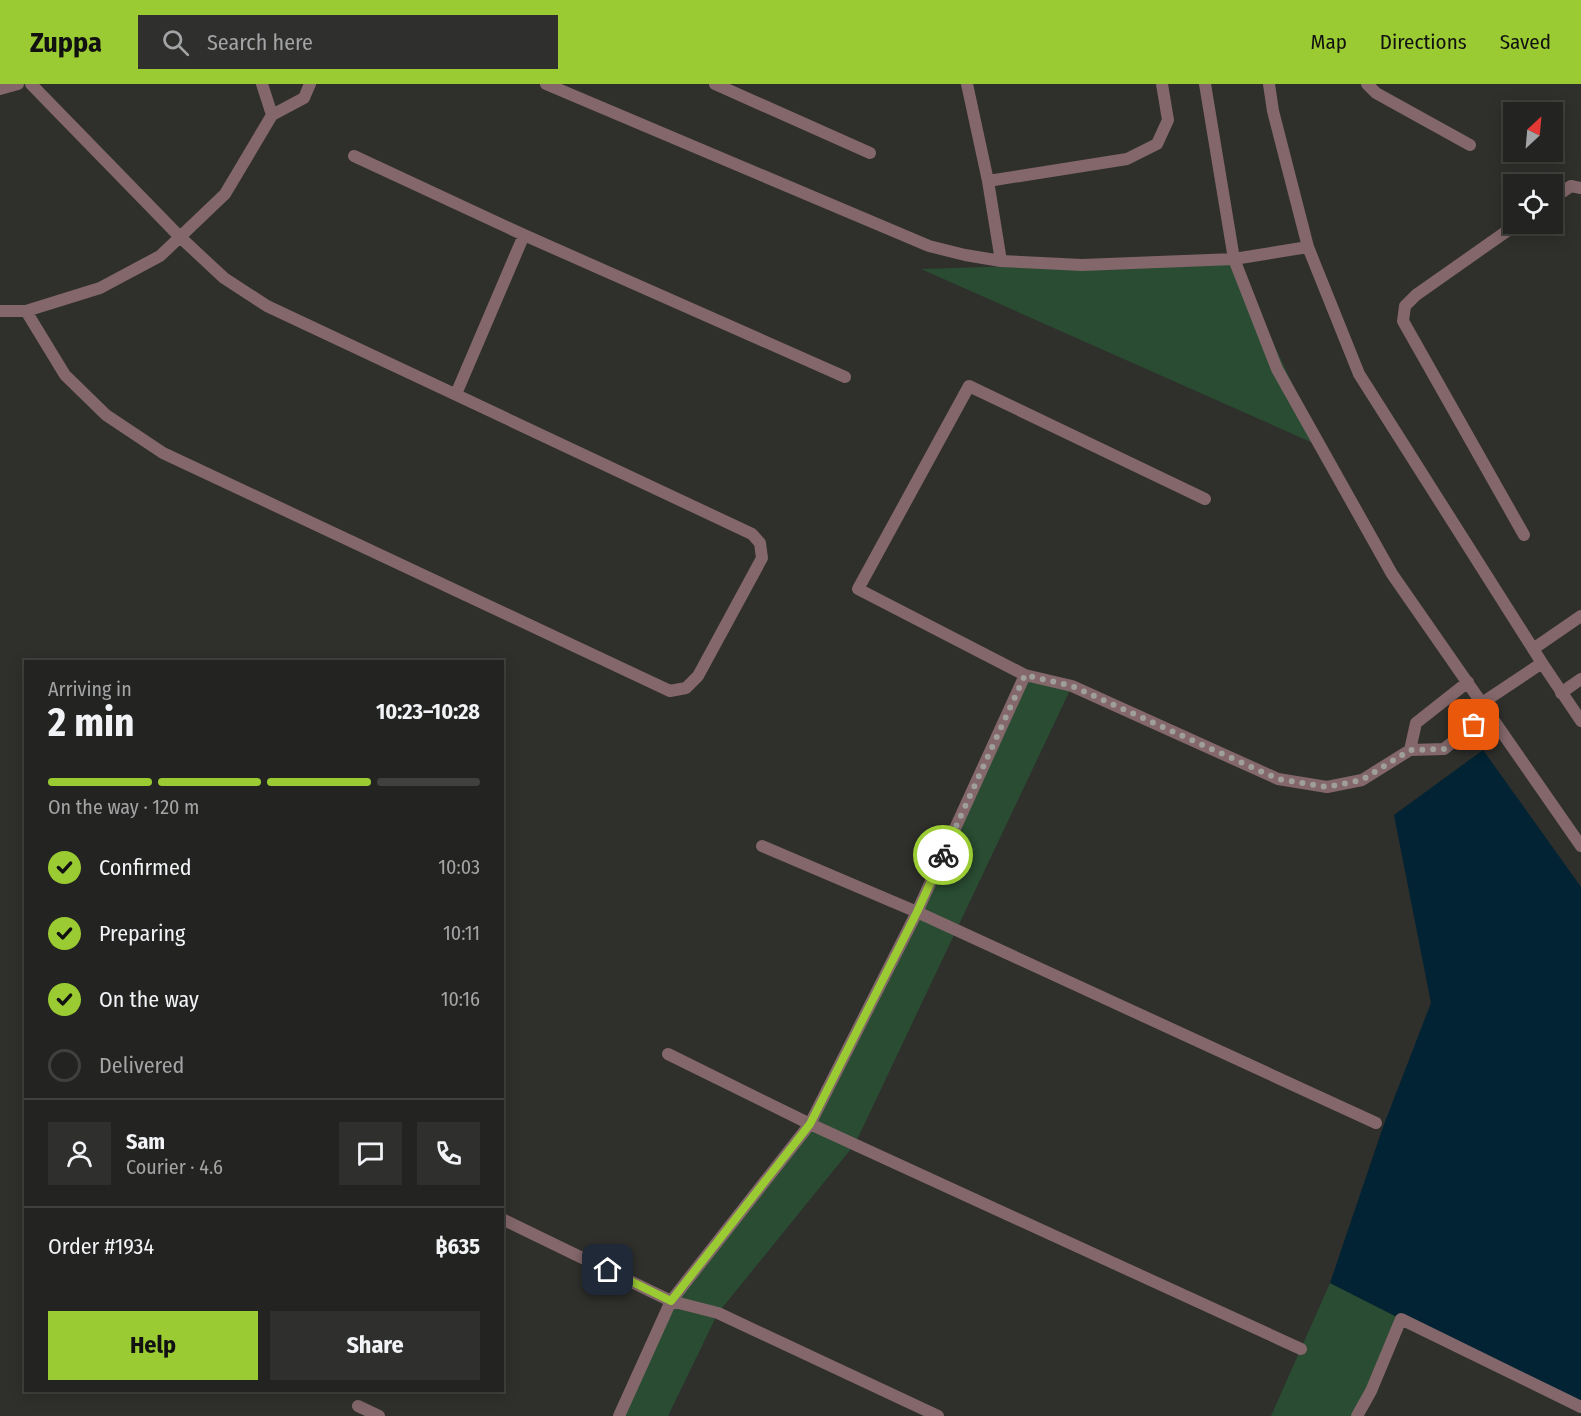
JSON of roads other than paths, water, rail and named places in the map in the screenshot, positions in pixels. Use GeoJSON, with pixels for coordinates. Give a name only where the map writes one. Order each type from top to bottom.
{"type":"FeatureCollection","features":[{"type":"Feature","properties":{"kind":"street"},"geometry":{"type":"LineString","coordinates":[[0,89],[18,84]]}},
{"type":"Feature","properties":{"kind":"street"},"geometry":{"type":"LineString","coordinates":[[26,311],[65,375],[106,415],[163,453],[670,691],[686,688],[698,676],[762,558],[760,543],[752,534],[267,306],[224,278],[180,237],[31,84]]}},
{"type":"Feature","properties":{"kind":"street"},"geometry":{"type":"LineString","coordinates":[[262,84],[272,116]]}},
{"type":"Feature","properties":{"kind":"street"},"geometry":{"type":"LineString","coordinates":[[0,311],[26,311],[100,288],[160,256],[225,194],[272,116],[304,98],[310,84]]}},
{"type":"Feature","properties":{"kind":"street"},"geometry":{"type":"LineString","coordinates":[[546,84],[929,246],[965,255],[1001,261],[1083,265],[1234,259],[1308,247]]}},
{"type":"Feature","properties":{"kind":"street"},"geometry":{"type":"LineString","coordinates":[[715,84],[870,153]]}},
{"type":"Feature","properties":{"kind":"street"},"geometry":{"type":"LineString","coordinates":[[967,84],[988,181],[1001,261]]}},
{"type":"Feature","properties":{"kind":"street"},"geometry":{"type":"LineString","coordinates":[[988,181],[1127,159],[1157,144],[1168,120],[1162,84]]}},
{"type":"Feature","properties":{"kind":"street"},"geometry":{"type":"LineString","coordinates":[[1205,84],[1234,259],[1277,369],[1392,574],[1581,846]]}},
{"type":"Feature","properties":{"kind":"street"},"geometry":{"type":"LineString","coordinates":[[1269,84],[1273,111],[1308,247],[1359,374],[1581,721]]}},
{"type":"Feature","properties":{"kind":"street"},"geometry":{"type":"LineString","coordinates":[[1367,84],[1376,93],[1470,145]]}},
{"type":"Feature","properties":{"kind":"street"},"geometry":{"type":"LineString","coordinates":[[354,156],[524,235],[845,377]]}},
{"type":"Feature","properties":{"kind":"street"},"geometry":{"type":"LineString","coordinates":[[1563,191],[1571,186],[1581,188]]}},
{"type":"Feature","properties":{"kind":"street"},"geometry":{"type":"LineString","coordinates":[[1503,234],[1416,295],[1405,306],[1403,321],[1524,535]]}},
{"type":"Feature","properties":{"kind":"street"},"geometry":{"type":"LineString","coordinates":[[456,394],[524,235]]}},
{"type":"Feature","properties":{"kind":"street"},"geometry":{"type":"LineString","coordinates":[[1204,499],[969,386],[858,588],[1025,675],[1072,686],[1278,779],[1327,787],[1362,780],[1410,750],[1444,749],[1485,708],[1542,663]]}},
{"type":"Feature","properties":{"kind":"street"},"geometry":{"type":"LineString","coordinates":[[1533,649],[1581,616]]}},
{"type":"Feature","properties":{"kind":"street"},"geometry":{"type":"LineString","coordinates":[[619,1416],[671,1301],[810,1124],[917,912],[1025,675]]}},
{"type":"Feature","properties":{"kind":"street"},"geometry":{"type":"LineString","coordinates":[[1561,693],[1581,679]]}},
{"type":"Feature","properties":{"kind":"street"},"geometry":{"type":"LineString","coordinates":[[1410,750],[1416,723],[1468,682]]}},
{"type":"Feature","properties":{"kind":"street"},"geometry":{"type":"LineString","coordinates":[[762,846],[917,912],[1376,1123]]}},
{"type":"Feature","properties":{"kind":"street"},"geometry":{"type":"LineString","coordinates":[[668,1054],[810,1124],[1301,1349]]}},
{"type":"Feature","properties":{"kind":"street"},"geometry":{"type":"LineString","coordinates":[[504,1220],[671,1301],[718,1313],[938,1416]]}},
{"type":"Feature","properties":{"kind":"street"},"geometry":{"type":"LineString","coordinates":[[1357,1416],[1371,1391],[1401,1319],[1581,1407]]}},
{"type":"Feature","properties":{"kind":"street"},"geometry":{"type":"LineString","coordinates":[[358,1406],[379,1416]]}},
{"type":"Feature","properties":{"kind":"water"},"geometry":{"type":"Polygon","coordinates":[[[1483,750],[1581,887],[1581,1403],[1401,1319],[1330,1283],[1383,1127],[1431,1003],[1394,815],[1483,750]]]}}]}
